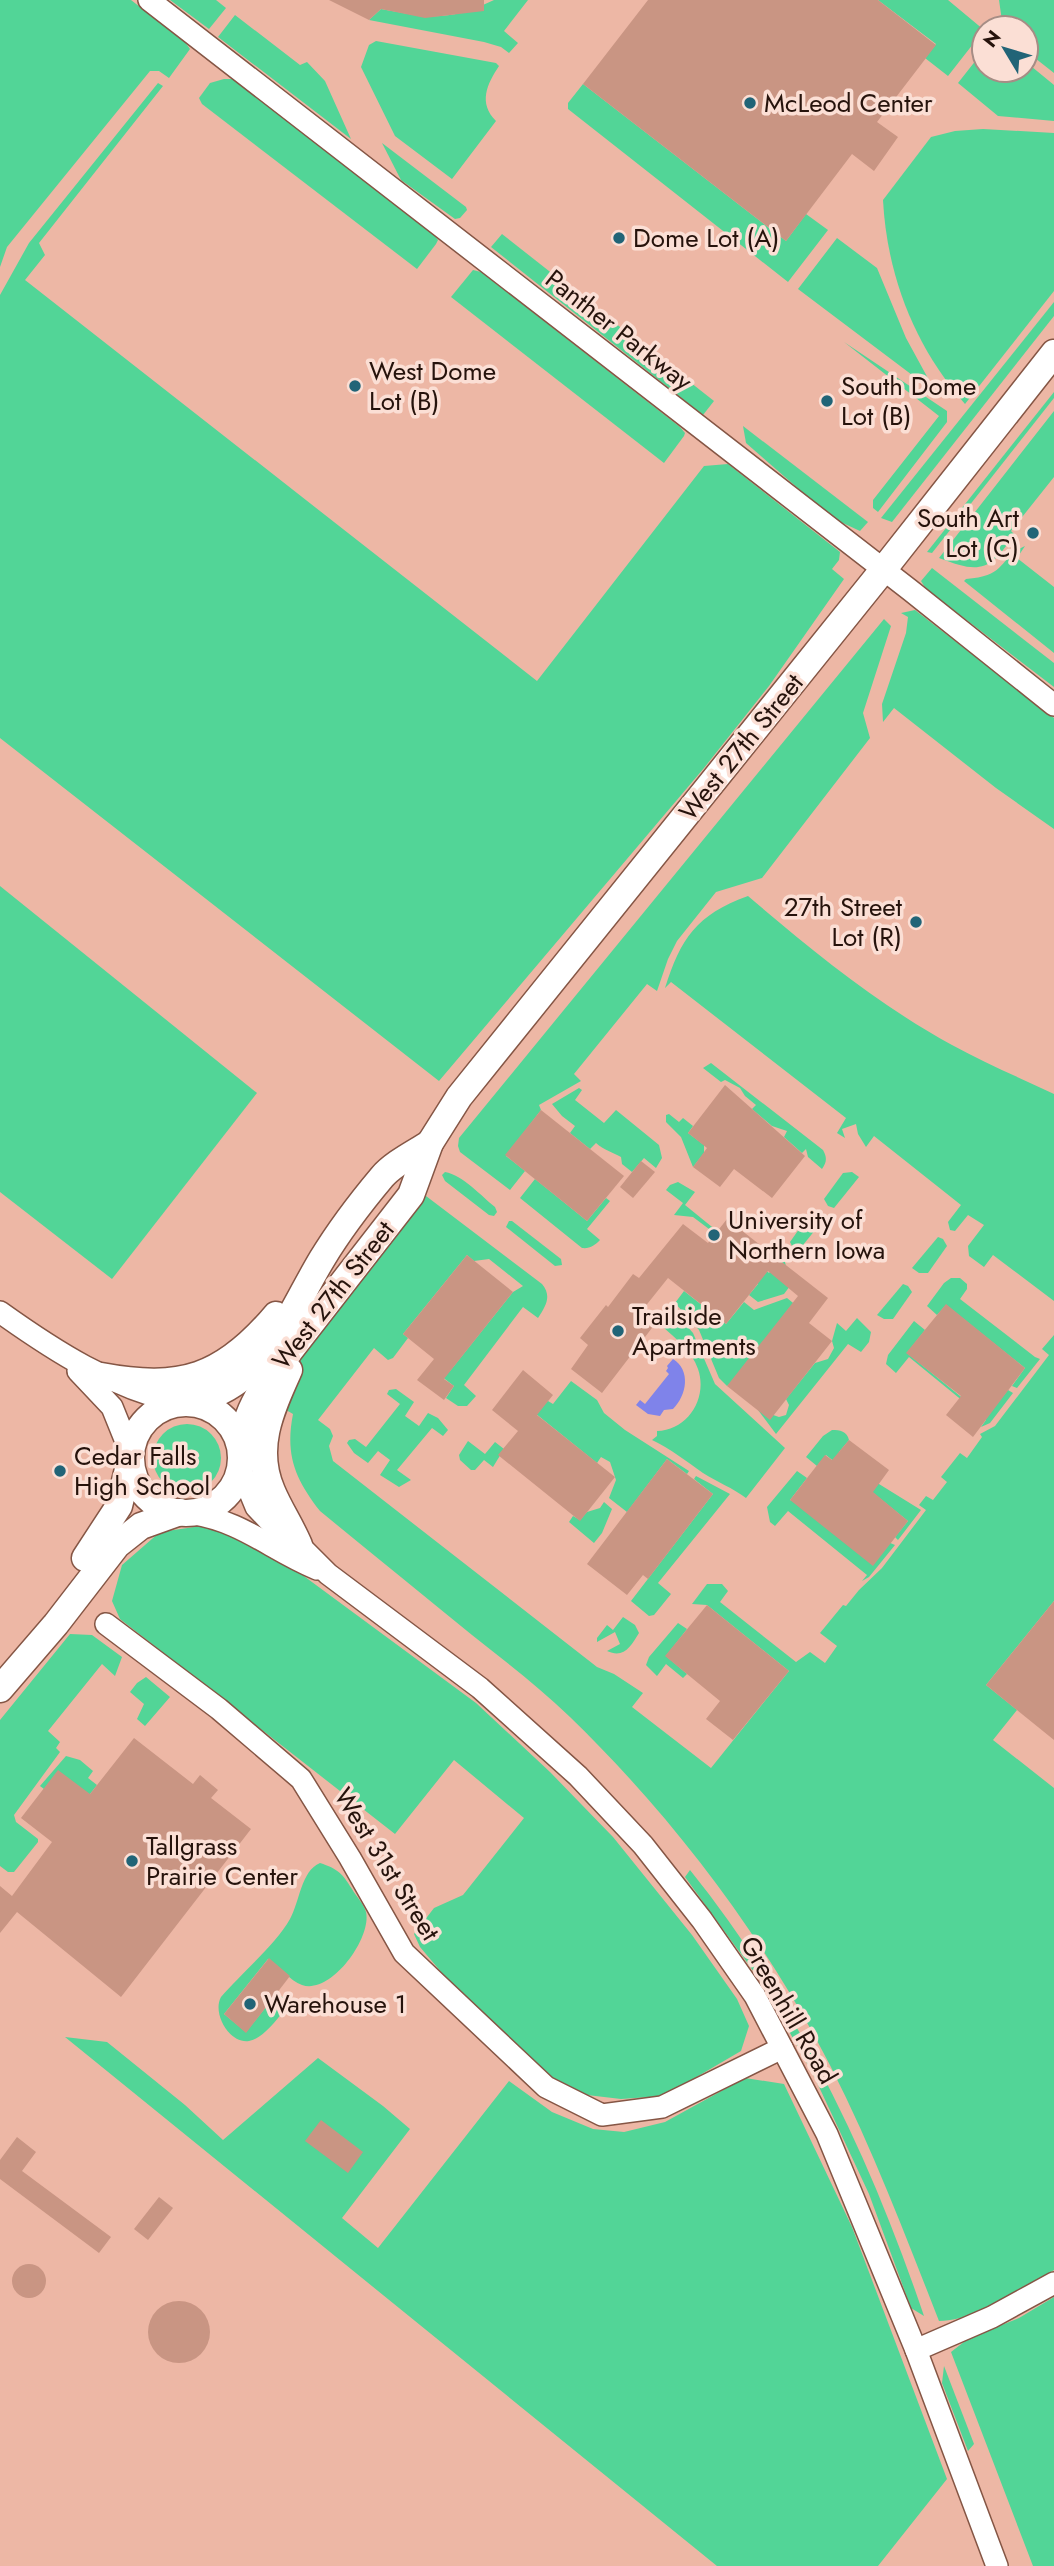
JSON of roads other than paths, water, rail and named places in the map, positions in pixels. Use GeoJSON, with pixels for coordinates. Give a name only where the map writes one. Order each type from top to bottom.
{"type":"FeatureCollection","features":[{"type":"Feature","properties":{"kind":"main road","name":"West 27th Street"},"geometry":{"type":"LineString","coordinates":[[241,1459],[242,1434],[257,1396],[411,1195],[430,1143],[468,1086],[1054,354]]}},
{"type":"Feature","properties":{"kind":"main road","name":"West 27th Street"},"geometry":{"type":"LineString","coordinates":[[184,1403],[214,1396],[243,1379],[254,1369],[272,1347],[323,1257],[385,1174],[430,1143]]}},
{"type":"Feature","properties":{"kind":"main road"},"geometry":{"type":"LineString","coordinates":[[101,1376],[127,1381],[173,1381],[195,1377],[222,1365],[254,1341],[323,1257]]}},
{"type":"Feature","properties":{"kind":"main road"},"geometry":{"type":"LineString","coordinates":[[299,1545],[271,1489],[263,1454],[268,1421],[307,1330]]}},
{"type":"Feature","properties":{"kind":"main road"},"geometry":{"type":"LineString","coordinates":[[0,1689],[56,1624],[117,1545],[141,1526],[184,1512],[206,1509],[221,1500],[234,1486],[241,1459],[235,1431],[223,1416],[207,1406],[184,1403],[170,1405],[153,1413],[141,1426],[133,1442],[126,1485],[111,1521],[44,1617],[20,1664]]}},
{"type":"Feature","properties":{"kind":"main road"},"geometry":{"type":"LineString","coordinates":[[131,1457],[134,1476],[142,1492],[155,1504],[184,1512]]}},
{"type":"Feature","properties":{"kind":"street","name":"Panther Parkway"},"geometry":{"type":"LineString","coordinates":[[149,0],[1054,705]]}},
{"type":"Feature","properties":{"kind":"street"},"geometry":{"type":"LineString","coordinates":[[0,1312],[71,1361],[101,1376],[127,1388],[184,1403]]}},
{"type":"Feature","properties":{"kind":"street"},"geometry":{"type":"LineString","coordinates":[[71,1361],[84,1379],[112,1406],[131,1457]]}},
{"type":"Feature","properties":{"kind":"street","name":"Greenhill Road"},"geometry":{"type":"LineString","coordinates":[[241,1459],[250,1495],[264,1518],[299,1545],[328,1574],[480,1688],[578,1776],[643,1845],[702,1920],[755,1996],[827,2134],[916,2350],[997,2566]]}},
{"type":"Feature","properties":{"kind":"street","name":"Greenhill Road"},"geometry":{"type":"LineString","coordinates":[[184,1512],[227,1521],[292,1559],[328,1574]]}},
{"type":"Feature","properties":{"kind":"street","name":"West 31st Street"},"geometry":{"type":"LineString","coordinates":[[106,1624],[219,1709],[301,1779],[404,1953],[546,2087],[602,2115],[662,2107],[782,2048]]}},
{"type":"Feature","properties":{"kind":"street"},"geometry":{"type":"LineString","coordinates":[[916,2350],[992,2317],[1054,2283]]}},
{"type":"Feature","properties":{"kind":"place","name":"McLeod Center"},"geometry":{"type":"Point","coordinates":[750,103]}},
{"type":"Feature","properties":{"kind":"place","name":"Dome Lot (A)"},"geometry":{"type":"Point","coordinates":[619,238]}},
{"type":"Feature","properties":{"kind":"place","name":"West Dome Lot (B)"},"geometry":{"type":"Point","coordinates":[355,386]}},
{"type":"Feature","properties":{"kind":"place","name":"South Dome Lot (B)"},"geometry":{"type":"Point","coordinates":[827,401]}},
{"type":"Feature","properties":{"kind":"place","name":"South Art Lot (C)"},"geometry":{"type":"Point","coordinates":[1033,533]}},
{"type":"Feature","properties":{"kind":"place","name":"27th Street Lot (R)"},"geometry":{"type":"Point","coordinates":[916,922]}},
{"type":"Feature","properties":{"kind":"place","name":"University of Northern Iowa"},"geometry":{"type":"Point","coordinates":[714,1235]}},
{"type":"Feature","properties":{"kind":"place","name":"Trailside Apartments"},"geometry":{"type":"Point","coordinates":[618,1331]}},
{"type":"Feature","properties":{"kind":"place","name":"Cedar Falls High School"},"geometry":{"type":"Point","coordinates":[60,1471]}},
{"type":"Feature","properties":{"kind":"place","name":"Tallgrass Prairie Center"},"geometry":{"type":"Point","coordinates":[132,1861]}},
{"type":"Feature","properties":{"kind":"place","name":"Warehouse 1"},"geometry":{"type":"Point","coordinates":[250,2004]}}]}
